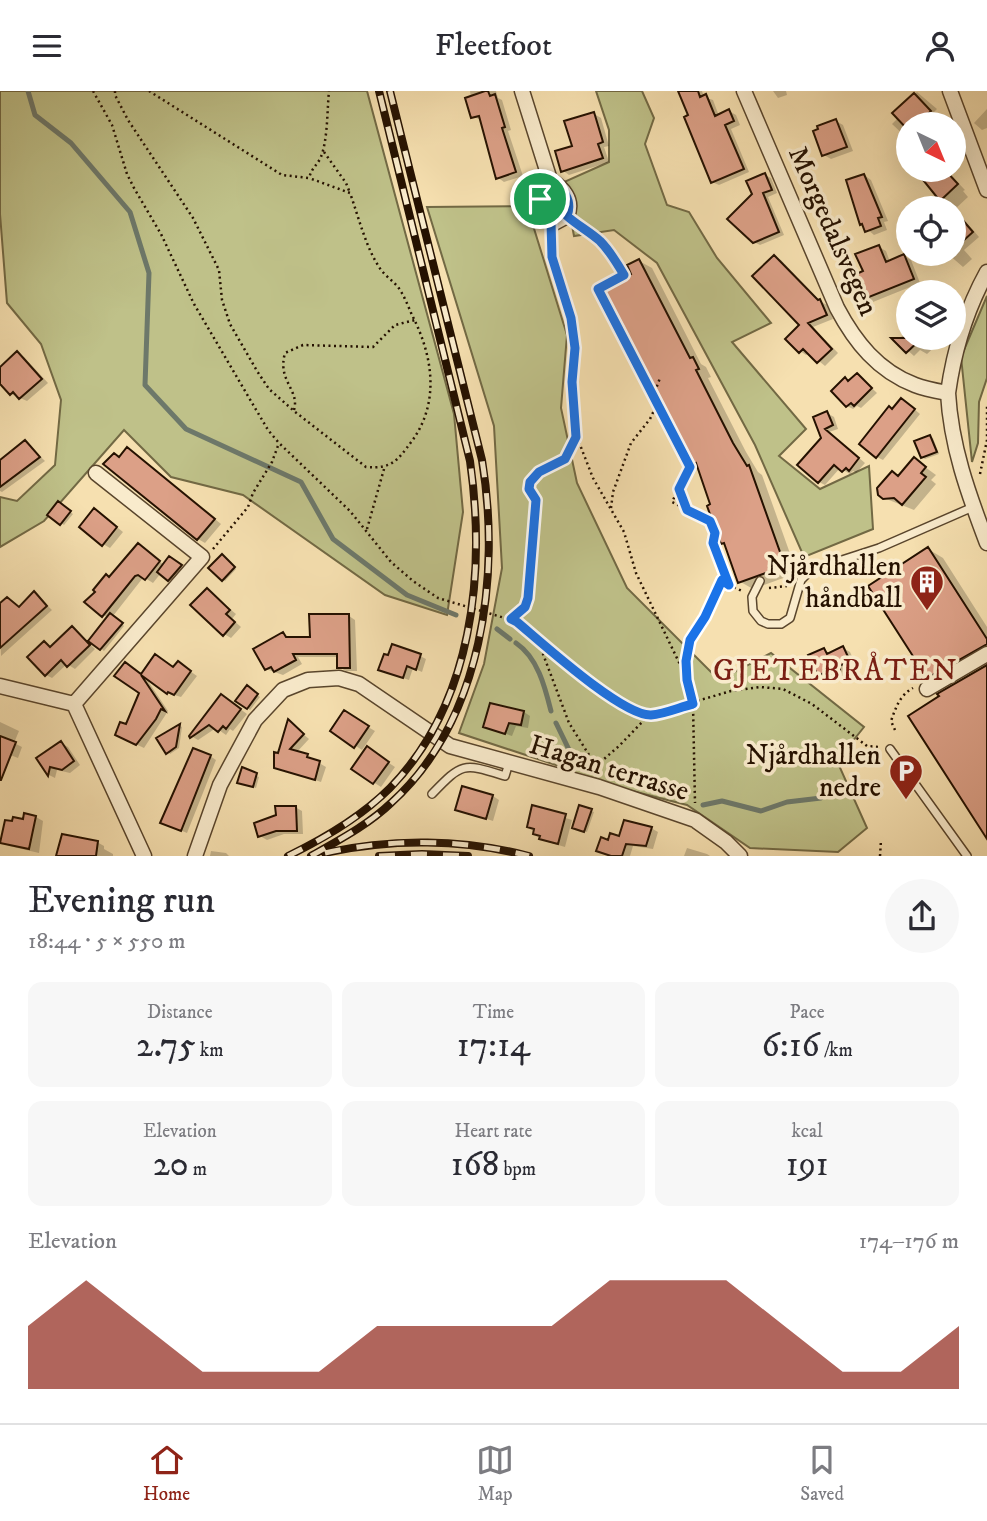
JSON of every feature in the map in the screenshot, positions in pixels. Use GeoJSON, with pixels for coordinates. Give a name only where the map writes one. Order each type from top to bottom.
{"type":"FeatureCollection","features":[{"type":"Feature","properties":{"kind":"street"},"geometry":{"type":"LineString","coordinates":[[522,91],[550,180],[559,185],[568,197],[570,207],[562,221],[551,222],[544,217],[540,199],[542,188],[550,180]]}},
{"type":"Feature","properties":{"kind":"street","name":"Morgedalsvegen"},"geometry":{"type":"LineString","coordinates":[[744,91],[837,309],[856,341],[880,365],[906,381],[948,393]]}},
{"type":"Feature","properties":{"kind":"street"},"geometry":{"type":"LineString","coordinates":[[950,91],[987,190]]}},
{"type":"Feature","properties":{"kind":"street"},"geometry":{"type":"LineString","coordinates":[[987,272],[968,311],[957,343],[948,393],[955,450],[987,543]]}},
{"type":"Feature","properties":{"kind":"street"},"geometry":{"type":"LineString","coordinates":[[74,703],[202,557],[96,473]]}},
{"type":"Feature","properties":{"kind":"street"},"geometry":{"type":"LineString","coordinates":[[927,689],[987,654]]}},
{"type":"Feature","properties":{"kind":"street","name":"Hagan terrasse"},"geometry":{"type":"LineString","coordinates":[[195,856],[219,785],[255,720],[283,690],[308,680],[339,678],[359,684],[450,746],[599,787],[695,820],[726,842],[740,856]]}},
{"type":"Feature","properties":{"kind":"street"},"geometry":{"type":"LineString","coordinates":[[0,687],[74,703]]}},
{"type":"Feature","properties":{"kind":"street"},"geometry":{"type":"LineString","coordinates":[[74,703],[144,856]]}},
{"type":"Feature","properties":{"kind":"lane"},"geometry":{"type":"LineString","coordinates":[[567,216],[582,230],[598,239],[612,255],[621,272]]}},
{"type":"Feature","properties":{"kind":"lane"},"geometry":{"type":"LineString","coordinates":[[760,580],[752,597],[753,611],[761,621],[781,624],[790,618],[801,580],[811,569],[879,548],[973,507]]}},
{"type":"Feature","properties":{"kind":"lane"},"geometry":{"type":"LineString","coordinates":[[890,749],[967,856]]}},
{"type":"Feature","properties":{"kind":"lane","name":"Hagan terrasse"},"geometry":{"type":"LineString","coordinates":[[432,794],[454,772],[471,766],[505,776],[509,763]]}},
{"type":"Feature","properties":{"kind":"path"},"geometry":{"type":"LineString","coordinates":[[93,91],[112,125],[127,174],[161,234],[179,275],[243,389],[279,443],[350,511],[399,570],[438,598],[517,622],[621,703],[649,715]]}},
{"type":"Feature","properties":{"kind":"path"},"geometry":{"type":"LineString","coordinates":[[115,91],[128,120],[198,229],[219,270],[222,300],[230,324],[270,389],[366,467],[384,469],[398,460],[415,437],[428,412],[432,379],[427,351],[399,288],[380,269],[368,245],[346,183],[322,150]]}},
{"type":"Feature","properties":{"kind":"path"},"geometry":{"type":"LineString","coordinates":[[149,91],[282,175],[309,178],[350,193]]}},
{"type":"Feature","properties":{"kind":"path"},"geometry":{"type":"LineString","coordinates":[[309,178],[322,150],[329,91]]}},
{"type":"Feature","properties":{"kind":"path"},"geometry":{"type":"LineString","coordinates":[[551,222],[552,257],[571,318],[575,348],[572,382],[576,437],[593,478],[624,532],[636,573],[687,680]]}},
{"type":"Feature","properties":{"kind":"path"},"geometry":{"type":"LineString","coordinates":[[621,272],[624,275],[598,289],[690,467],[672,502],[710,521],[715,533],[713,543],[729,585],[722,580]]}},
{"type":"Feature","properties":{"kind":"path"},"geometry":{"type":"LineString","coordinates":[[294,411],[295,395],[284,377],[282,363],[285,353],[303,345],[373,347],[395,325],[415,320]]}},
{"type":"Feature","properties":{"kind":"path"},"geometry":{"type":"LineString","coordinates":[[653,397],[660,378]]}},
{"type":"Feature","properties":{"kind":"path"},"geometry":{"type":"LineString","coordinates":[[611,508],[613,492],[631,443],[657,403]]}},
{"type":"Feature","properties":{"kind":"path"},"geometry":{"type":"LineString","coordinates":[[979,476],[987,440],[987,405]]}},
{"type":"Feature","properties":{"kind":"path"},"geometry":{"type":"LineString","coordinates":[[511,619],[525,607],[528,598],[536,500],[529,489],[530,482],[539,472],[565,459],[576,437]]}},
{"type":"Feature","properties":{"kind":"path"},"geometry":{"type":"LineString","coordinates":[[202,557],[221,541],[248,507],[279,443]]}},
{"type":"Feature","properties":{"kind":"path"},"geometry":{"type":"LineString","coordinates":[[367,530],[384,469]]}},
{"type":"Feature","properties":{"kind":"path"},"geometry":{"type":"LineString","coordinates":[[679,489],[687,510]]}},
{"type":"Feature","properties":{"kind":"path"},"geometry":{"type":"LineString","coordinates":[[695,820],[693,704],[686,661],[690,640],[705,617],[724,572]]}},
{"type":"Feature","properties":{"kind":"path"},"geometry":{"type":"LineString","coordinates":[[752,597],[773,586],[799,586]]}},
{"type":"Feature","properties":{"kind":"path"},"geometry":{"type":"LineString","coordinates":[[537,638],[569,723],[596,766],[599,787]]}},
{"type":"Feature","properties":{"kind":"path"},"geometry":{"type":"LineString","coordinates":[[596,766],[649,715],[731,691],[760,687],[783,689],[813,703],[867,745],[890,749]]}},
{"type":"Feature","properties":{"kind":"path"},"geometry":{"type":"LineString","coordinates":[[895,730],[891,721],[904,693],[914,688],[927,689]]}},
{"type":"Feature","properties":{"kind":"path"},"geometry":{"type":"LineString","coordinates":[[880,856],[881,840]]}},
{"type":"Feature","properties":{"kind":"green space"},"geometry":{"type":"Polygon","coordinates":[[[0,91],[367,91],[454,414],[463,512],[447,615],[385,595],[243,495],[171,477],[124,430],[44,521],[0,547],[0,497],[17,501],[55,465],[61,400],[41,344],[7,303],[0,214],[0,91]]]}},
{"type":"Feature","properties":{"kind":"green space"},"geometry":{"type":"Polygon","coordinates":[[[596,91],[642,91],[654,118],[645,144],[667,205],[689,212],[717,258],[771,323],[732,342],[806,429],[779,456],[820,489],[869,466],[873,529],[804,557],[755,445],[657,263],[614,230],[574,236],[564,182],[609,162],[609,130],[596,91]]]}},
{"type":"Feature","properties":{"kind":"green space"},"geometry":{"type":"Polygon","coordinates":[[[527,206],[567,335],[561,408],[577,483],[627,588],[719,680],[771,653],[864,727],[837,761],[867,828],[838,852],[750,848],[687,805],[593,781],[562,767],[459,733],[484,664],[502,568],[494,426],[427,207],[527,206]]]}},
{"type":"Feature","properties":{"kind":"green space"},"geometry":{"type":"Polygon","coordinates":[[[987,296],[987,378],[979,402],[978,443],[972,462],[961,357],[987,296]]]}},
{"type":"Feature","properties":{"kind":"building"},"geometry":{"type":"Polygon","coordinates":[[[488,91],[490,96],[495,94],[516,172],[496,179],[479,116],[471,118],[465,98],[488,91]]]}},
{"type":"Feature","properties":{"kind":"building"},"geometry":{"type":"Polygon","coordinates":[[[678,91],[698,91],[700,97],[706,94],[715,116],[729,109],[734,121],[725,125],[744,169],[711,183],[684,117],[688,115],[678,91]]]}},
{"type":"Feature","properties":{"kind":"building"},"geometry":{"type":"Polygon","coordinates":[[[914,93],[931,111],[896,112],[896,117],[892,113],[914,93]]]}},
{"type":"Feature","properties":{"kind":"building"},"geometry":{"type":"Polygon","coordinates":[[[594,112],[603,142],[598,144],[603,158],[561,172],[555,151],[572,146],[564,121],[594,112]]]}},
{"type":"Feature","properties":{"kind":"building"},"geometry":{"type":"Polygon","coordinates":[[[836,119],[847,147],[822,156],[813,131],[818,129],[817,126],[836,119]]]}},
{"type":"Feature","properties":{"kind":"building"},"geometry":{"type":"Polygon","coordinates":[[[765,173],[772,190],[763,193],[779,232],[753,243],[727,219],[752,194],[746,181],[765,173]]]}},
{"type":"Feature","properties":{"kind":"building"},"geometry":{"type":"Polygon","coordinates":[[[864,174],[882,217],[878,218],[881,226],[865,232],[862,224],[860,225],[846,180],[864,174]]]}},
{"type":"Feature","properties":{"kind":"building"},"geometry":{"type":"Polygon","coordinates":[[[925,182],[958,184],[945,196],[936,196],[925,182]]]}},
{"type":"Feature","properties":{"kind":"building"},"geometry":{"type":"Polygon","coordinates":[[[966,224],[973,232],[966,238],[966,224]]]}},
{"type":"Feature","properties":{"kind":"building"},"geometry":{"type":"Polygon","coordinates":[[[879,245],[886,262],[896,258],[896,266],[909,266],[914,279],[896,280],[896,286],[864,299],[854,275],[863,271],[855,254],[879,245]]]}},
{"type":"Feature","properties":{"kind":"building"},"geometry":{"type":"Polygon","coordinates":[[[774,255],[818,300],[820,299],[827,315],[808,323],[832,349],[817,363],[803,349],[799,353],[785,339],[799,325],[752,276],[774,255]]]}},
{"type":"Feature","properties":{"kind":"building"},"geometry":{"type":"Polygon","coordinates":[[[639,259],[690,358],[693,357],[699,369],[696,370],[733,443],[747,466],[749,465],[785,566],[738,583],[707,506],[710,504],[696,463],[691,466],[601,290],[631,274],[627,265],[639,259]]]}},
{"type":"Feature","properties":{"kind":"building"},"geometry":{"type":"Polygon","coordinates":[[[17,351],[42,379],[19,399],[13,392],[10,395],[0,384],[0,367],[17,351]]]}},
{"type":"Feature","properties":{"kind":"building"},"geometry":{"type":"Polygon","coordinates":[[[857,373],[872,388],[854,406],[851,403],[846,407],[831,391],[845,377],[848,381],[857,373]]]}},
{"type":"Feature","properties":{"kind":"building"},"geometry":{"type":"Polygon","coordinates":[[[901,398],[915,409],[876,458],[859,444],[889,406],[892,409],[901,398]]]}},
{"type":"Feature","properties":{"kind":"building"},"geometry":{"type":"Polygon","coordinates":[[[827,411],[833,425],[825,429],[859,458],[849,471],[846,468],[842,472],[834,465],[818,483],[797,465],[821,438],[813,417],[827,411]]]}},
{"type":"Feature","properties":{"kind":"building"},"geometry":{"type":"Polygon","coordinates":[[[930,435],[937,452],[921,458],[914,441],[930,435]]]}},
{"type":"Feature","properties":{"kind":"building"},"geometry":{"type":"Polygon","coordinates":[[[25,440],[40,457],[0,487],[0,460],[25,440]]]}},
{"type":"Feature","properties":{"kind":"building"},"geometry":{"type":"Polygon","coordinates":[[[127,447],[215,519],[197,540],[103,464],[114,453],[119,457],[127,447]]]}},
{"type":"Feature","properties":{"kind":"building"},"geometry":{"type":"Polygon","coordinates":[[[914,457],[926,467],[921,473],[926,477],[902,505],[894,498],[883,499],[878,495],[877,488],[892,471],[898,476],[914,457]]]}},
{"type":"Feature","properties":{"kind":"building"},"geometry":{"type":"Polygon","coordinates":[[[58,501],[71,511],[60,525],[47,515],[58,501]]]}},
{"type":"Feature","properties":{"kind":"building"},"geometry":{"type":"Polygon","coordinates":[[[94,508],[117,527],[102,546],[79,527],[94,508]]]}},
{"type":"Feature","properties":{"kind":"building"},"geometry":{"type":"Polygon","coordinates":[[[138,543],[160,561],[145,580],[135,576],[102,617],[84,602],[95,592],[93,590],[106,574],[109,577],[138,543]]]}},
{"type":"Feature","properties":{"kind":"building","name":"Njårdhallen håndball"},"geometry":{"type":"Polygon","coordinates":[[[928,547],[987,639],[987,644],[927,678],[868,586],[928,547]]]}},
{"type":"Feature","properties":{"kind":"building"},"geometry":{"type":"Polygon","coordinates":[[[222,554],[235,567],[222,581],[208,568],[222,554]]]}},
{"type":"Feature","properties":{"kind":"building"},"geometry":{"type":"Polygon","coordinates":[[[169,556],[182,565],[168,581],[157,572],[169,556]]]}},
{"type":"Feature","properties":{"kind":"building"},"geometry":{"type":"Polygon","coordinates":[[[207,588],[230,610],[226,614],[235,622],[223,636],[190,605],[207,588]]]}},
{"type":"Feature","properties":{"kind":"building"},"geometry":{"type":"Polygon","coordinates":[[[34,591],[47,606],[0,648],[0,603],[7,597],[19,607],[34,591]]]}},
{"type":"Feature","properties":{"kind":"building"},"geometry":{"type":"Polygon","coordinates":[[[110,613],[123,623],[100,650],[88,641],[110,613]]]}},
{"type":"Feature","properties":{"kind":"building"},"geometry":{"type":"Polygon","coordinates":[[[309,614],[349,614],[350,668],[337,668],[337,654],[293,654],[296,660],[274,672],[271,667],[265,670],[253,649],[283,632],[286,637],[310,637],[309,614]]]}},
{"type":"Feature","properties":{"kind":"building"},"geometry":{"type":"Polygon","coordinates":[[[72,626],[90,645],[67,667],[61,660],[45,676],[27,657],[44,641],[50,647],[72,626]]]}},
{"type":"Feature","properties":{"kind":"building"},"geometry":{"type":"Polygon","coordinates":[[[392,644],[421,654],[416,670],[407,666],[403,678],[378,670],[384,654],[388,655],[392,644]]]}},
{"type":"Feature","properties":{"kind":"building"},"geometry":{"type":"Polygon","coordinates":[[[843,646],[850,661],[839,666],[840,670],[829,675],[827,671],[818,676],[808,655],[824,648],[827,654],[843,646]]]}},
{"type":"Feature","properties":{"kind":"building"},"geometry":{"type":"Polygon","coordinates":[[[155,654],[173,667],[178,661],[191,671],[174,695],[168,692],[167,694],[141,675],[165,711],[161,709],[136,745],[115,735],[120,722],[126,724],[139,693],[114,676],[125,662],[141,674],[155,654]]]}},
{"type":"Feature","properties":{"kind":"building"},"geometry":{"type":"Polygon","coordinates":[[[987,665],[987,839],[908,716],[939,696],[937,694],[987,665]]]}},
{"type":"Feature","properties":{"kind":"building"},"geometry":{"type":"Polygon","coordinates":[[[247,685],[258,694],[247,709],[235,701],[247,685]]]}},
{"type":"Feature","properties":{"kind":"building"},"geometry":{"type":"Polygon","coordinates":[[[221,694],[241,709],[226,729],[223,726],[218,732],[209,725],[190,738],[189,736],[221,694]]]}},
{"type":"Feature","properties":{"kind":"building"},"geometry":{"type":"Polygon","coordinates":[[[490,703],[524,711],[521,725],[509,723],[505,734],[483,727],[490,703]]]}},
{"type":"Feature","properties":{"kind":"building"},"geometry":{"type":"Polygon","coordinates":[[[344,710],[369,726],[354,748],[330,731],[344,710]]]}},
{"type":"Feature","properties":{"kind":"building"},"geometry":{"type":"Polygon","coordinates":[[[288,719],[304,734],[290,749],[320,761],[315,780],[274,768],[274,752],[278,753],[288,719]]]}},
{"type":"Feature","properties":{"kind":"building"},"geometry":{"type":"Polygon","coordinates":[[[180,724],[176,747],[166,754],[156,738],[180,724]]]}},
{"type":"Feature","properties":{"kind":"building"},"geometry":{"type":"Polygon","coordinates":[[[0,736],[16,742],[1,780],[0,780],[0,736]]]}},
{"type":"Feature","properties":{"kind":"building"},"geometry":{"type":"Polygon","coordinates":[[[61,741],[74,761],[62,770],[50,767],[48,776],[36,758],[61,741]]]}},
{"type":"Feature","properties":{"kind":"building"},"geometry":{"type":"Polygon","coordinates":[[[367,746],[389,762],[373,784],[351,769],[367,746]]]}},
{"type":"Feature","properties":{"kind":"building"},"geometry":{"type":"Polygon","coordinates":[[[193,748],[211,755],[181,831],[160,823],[193,748]]]}},
{"type":"Feature","properties":{"kind":"building"},"geometry":{"type":"Polygon","coordinates":[[[242,767],[257,773],[253,787],[237,783],[242,767]]]}},
{"type":"Feature","properties":{"kind":"building"},"geometry":{"type":"Polygon","coordinates":[[[462,786],[493,795],[486,819],[455,810],[462,786]]]}},
{"type":"Feature","properties":{"kind":"building"},"geometry":{"type":"Polygon","coordinates":[[[532,805],[566,814],[558,844],[539,839],[540,836],[533,834],[534,829],[527,827],[532,805]]]}},
{"type":"Feature","properties":{"kind":"building"},"geometry":{"type":"Polygon","coordinates":[[[579,805],[592,809],[584,832],[572,828],[579,805]]]}},
{"type":"Feature","properties":{"kind":"building"},"geometry":{"type":"Polygon","coordinates":[[[275,806],[296,806],[297,831],[276,831],[258,837],[254,823],[276,815],[275,806]]]}},
{"type":"Feature","properties":{"kind":"building"},"geometry":{"type":"Polygon","coordinates":[[[24,813],[36,816],[29,849],[0,843],[5,820],[12,821],[13,817],[23,819],[24,813]]]}},
{"type":"Feature","properties":{"kind":"building"},"geometry":{"type":"Polygon","coordinates":[[[624,820],[652,827],[646,846],[626,844],[622,856],[596,851],[601,837],[608,840],[610,833],[619,836],[624,820]]]}},
{"type":"Feature","properties":{"kind":"building"},"geometry":{"type":"Polygon","coordinates":[[[62,834],[98,841],[96,856],[56,856],[62,834]]]}},
{"type":"Feature","properties":{"kind":"waterway"},"geometry":{"type":"LineString","coordinates":[[28,91],[35,115],[71,143],[130,212],[149,273],[145,385],[186,429],[301,482],[333,539],[407,595],[456,615]]}},
{"type":"Feature","properties":{"kind":"waterway"},"geometry":{"type":"LineString","coordinates":[[497,629],[510,639]]}},
{"type":"Feature","properties":{"kind":"waterway"},"geometry":{"type":"LineString","coordinates":[[516,643],[524,649],[535,665],[551,711]]}},
{"type":"Feature","properties":{"kind":"waterway"},"geometry":{"type":"LineString","coordinates":[[556,723],[576,764]]}},
{"type":"Feature","properties":{"kind":"waterway"},"geometry":{"type":"LineString","coordinates":[[703,805],[722,801],[761,811],[787,802],[821,798]]}},
{"type":"Feature","properties":{"kind":"railway"},"geometry":{"type":"LineString","coordinates":[[288,856],[355,818],[390,788],[418,754],[440,717],[456,677],[467,635],[474,591],[475,504],[470,461],[379,91]]}},
{"type":"Feature","properties":{"kind":"railway"},"geometry":{"type":"LineString","coordinates":[[311,856],[373,818],[391,803],[422,769],[447,731],[465,688],[478,643],[486,597],[489,550],[482,460],[390,91]]}},
{"type":"Feature","properties":{"kind":"railway"},"geometry":{"type":"LineString","coordinates":[[325,853],[376,845],[427,843],[479,846],[529,856]]}},
{"type":"Feature","properties":{"kind":"railway"},"geometry":{"type":"LineString","coordinates":[[379,856],[468,856]]}},
{"type":"Feature","properties":{"kind":"place","name":"Njårdhallen håndball"},"geometry":{"type":"Point","coordinates":[927,612]}},
{"type":"Feature","properties":{"kind":"place","name":"Njårdhallen nedre"},"geometry":{"type":"Point","coordinates":[906,801]}},
{"type":"Feature","properties":{"kind":"district","name":"GJETEBRÅTEN"},"geometry":{"type":"Point","coordinates":[836,671]}},
{"type":"Feature","properties":{"kind":"route"},"geometry":{"type":"LineString","coordinates":[[550,180],[559,185],[568,197],[570,207],[567,216],[582,230],[598,239],[624,275],[598,289],[690,467],[679,489],[687,510],[710,521],[715,533],[713,543],[729,585],[722,580],[705,617],[690,640],[686,661],[693,704],[649,715],[621,703],[511,619],[525,607],[528,598],[536,500],[529,489],[530,482],[539,472],[565,459],[576,437],[572,382],[575,348],[571,318],[552,257],[551,222],[544,217],[540,199],[542,188],[550,180]]}}]}
